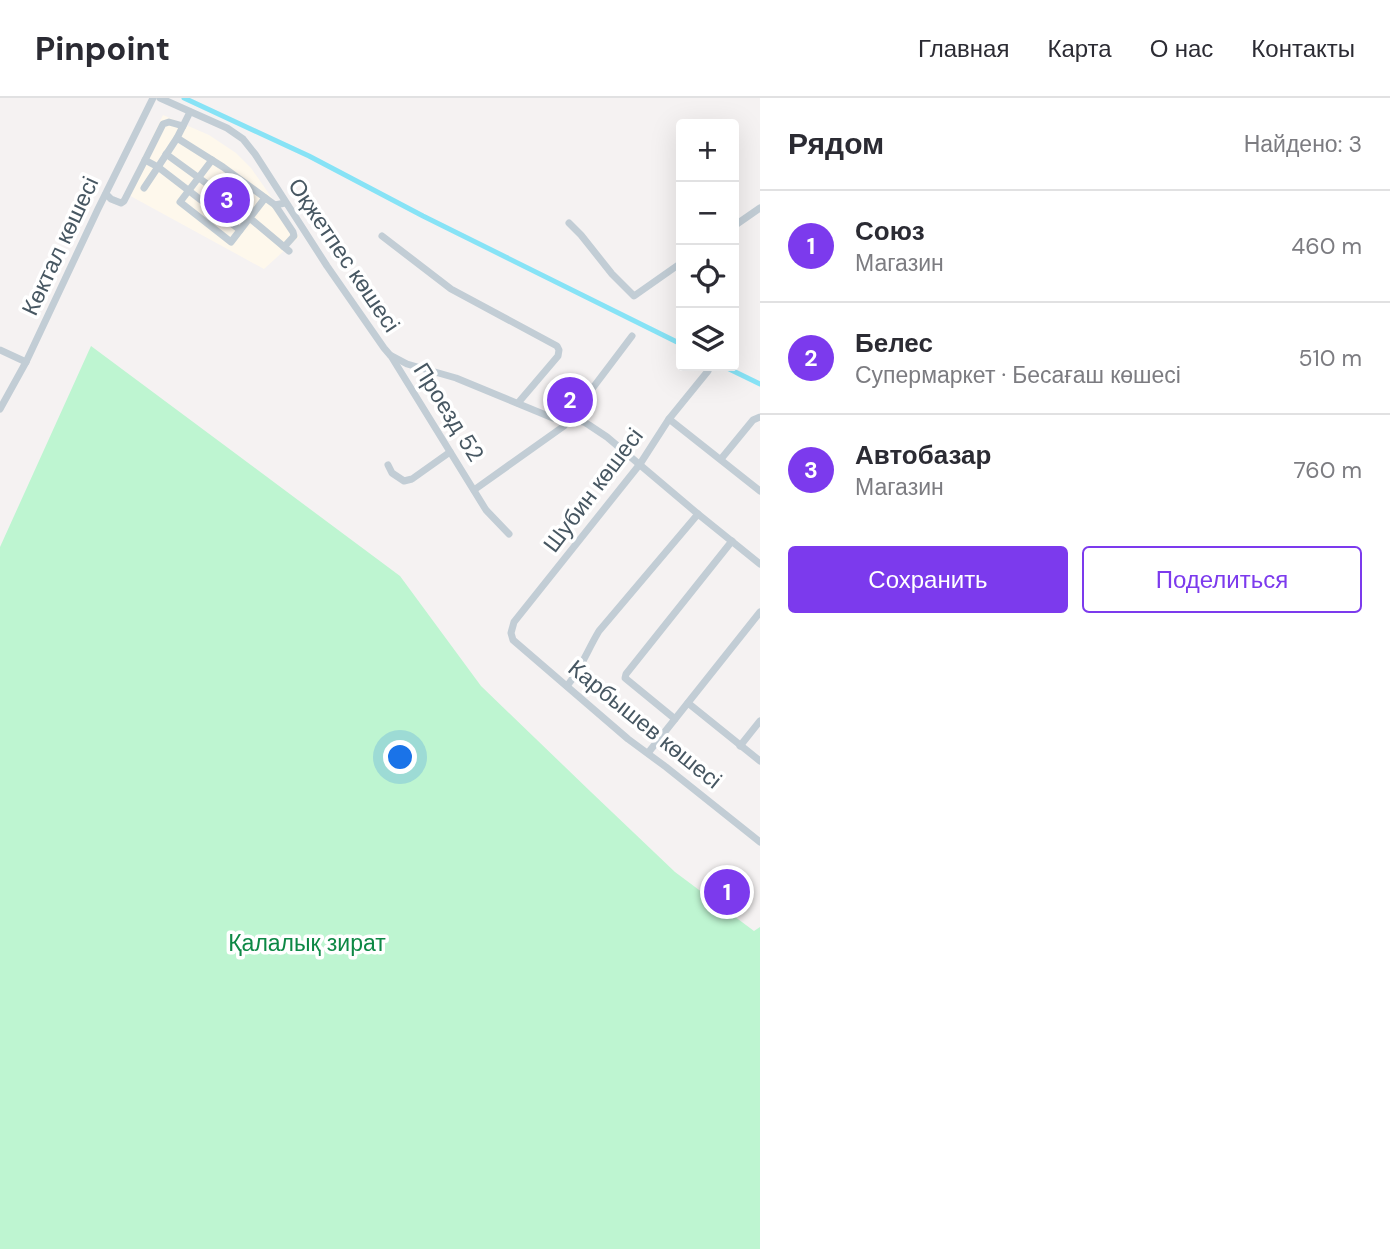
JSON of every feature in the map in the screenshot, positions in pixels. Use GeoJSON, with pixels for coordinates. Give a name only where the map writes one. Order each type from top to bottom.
{"type":"FeatureCollection","features":[{"type":"Feature","properties":{"kind":"street","name":"Көктал көшесі"},"geometry":{"type":"LineString","coordinates":[[0,409],[26,362],[153,98]]}},
{"type":"Feature","properties":{"kind":"street","name":"Оқжетпес көшесі"},"geometry":{"type":"LineString","coordinates":[[160,98],[227,128],[243,139],[390,355],[407,364],[456,378],[553,418],[584,422],[595,428],[760,564]]}},
{"type":"Feature","properties":{"kind":"street"},"geometry":{"type":"LineString","coordinates":[[144,188],[177,138],[190,112]]}},
{"type":"Feature","properties":{"kind":"street"},"geometry":{"type":"LineString","coordinates":[[106,194],[121,203],[124,201],[163,124],[169,122],[183,125]]}},
{"type":"Feature","properties":{"kind":"street"},"geometry":{"type":"LineString","coordinates":[[166,154],[287,249],[294,236],[293,232],[275,205],[177,138]]}},
{"type":"Feature","properties":{"kind":"street"},"geometry":{"type":"LineString","coordinates":[[145,160],[240,230]]}},
{"type":"Feature","properties":{"kind":"street"},"geometry":{"type":"LineString","coordinates":[[212,160],[181,198],[180,203],[231,242],[265,198]]}},
{"type":"Feature","properties":{"kind":"street"},"geometry":{"type":"LineString","coordinates":[[275,205],[285,203]]}},
{"type":"Feature","properties":{"kind":"street"},"geometry":{"type":"LineString","coordinates":[[739,223],[760,208]]}},
{"type":"Feature","properties":{"kind":"street"},"geometry":{"type":"LineString","coordinates":[[569,223],[634,296],[676,267]]}},
{"type":"Feature","properties":{"kind":"street","name":"Оқжетпес көшесі"},"geometry":{"type":"LineString","coordinates":[[382,236],[451,289],[557,346],[558,356],[518,403]]}},
{"type":"Feature","properties":{"kind":"street"},"geometry":{"type":"LineString","coordinates":[[474,490],[564,426],[632,336]]}},
{"type":"Feature","properties":{"kind":"street"},"geometry":{"type":"LineString","coordinates":[[0,350],[26,362]]}},
{"type":"Feature","properties":{"kind":"street","name":"Проезд 52"},"geometry":{"type":"LineString","coordinates":[[390,355],[486,510],[509,534]]}},
{"type":"Feature","properties":{"kind":"street","name":"Шубин көшесі"},"geometry":{"type":"LineString","coordinates":[[511,633],[514,622],[640,464],[669,419],[708,371]]}},
{"type":"Feature","properties":{"kind":"street"},"geometry":{"type":"LineString","coordinates":[[721,459],[753,420],[760,417]]}},
{"type":"Feature","properties":{"kind":"street"},"geometry":{"type":"LineString","coordinates":[[669,419],[760,491]]}},
{"type":"Feature","properties":{"kind":"street"},"geometry":{"type":"LineString","coordinates":[[388,466],[392,473],[404,481],[412,479],[450,452]]}},
{"type":"Feature","properties":{"kind":"street"},"geometry":{"type":"LineString","coordinates":[[567,686],[599,631],[698,514]]}},
{"type":"Feature","properties":{"kind":"street"},"geometry":{"type":"LineString","coordinates":[[675,719],[625,678],[626,674],[732,541]]}},
{"type":"Feature","properties":{"kind":"street"},"geometry":{"type":"LineString","coordinates":[[648,753],[760,612]]}},
{"type":"Feature","properties":{"kind":"street","name":"Карбышев көшесі"},"geometry":{"type":"LineString","coordinates":[[511,633],[513,640],[628,739],[760,842]]}},
{"type":"Feature","properties":{"kind":"street"},"geometry":{"type":"LineString","coordinates":[[688,703],[760,761]]}},
{"type":"Feature","properties":{"kind":"street"},"geometry":{"type":"LineString","coordinates":[[740,746],[760,721]]}},
{"type":"Feature","properties":{"kind":"shaded area"},"geometry":{"type":"Polygon","coordinates":[[[163,115],[209,135],[236,153],[251,168],[299,237],[264,269],[125,193],[163,115]]]}},
{"type":"Feature","properties":{"kind":"green space","name":"Қалалық зират"},"geometry":{"type":"Polygon","coordinates":[[[91,346],[400,576],[481,686],[675,872],[754,931],[760,927],[760,1249],[0,1249],[0,547],[91,346]]]}},
{"type":"Feature","properties":{"kind":"waterway"},"geometry":{"type":"LineString","coordinates":[[184,98],[309,156],[423,216],[676,342]]}},
{"type":"Feature","properties":{"kind":"waterway"},"geometry":{"type":"LineString","coordinates":[[733,371],[760,384]]}},
{"type":"Feature","properties":{"kind":"place","name":"Автобазар"},"geometry":{"type":"Point","coordinates":[227,200]}},
{"type":"Feature","properties":{"kind":"place","name":"Белес"},"geometry":{"type":"Point","coordinates":[570,400]}},
{"type":"Feature","properties":{"kind":"place","name":"Союз"},"geometry":{"type":"Point","coordinates":[727,892]}}]}
